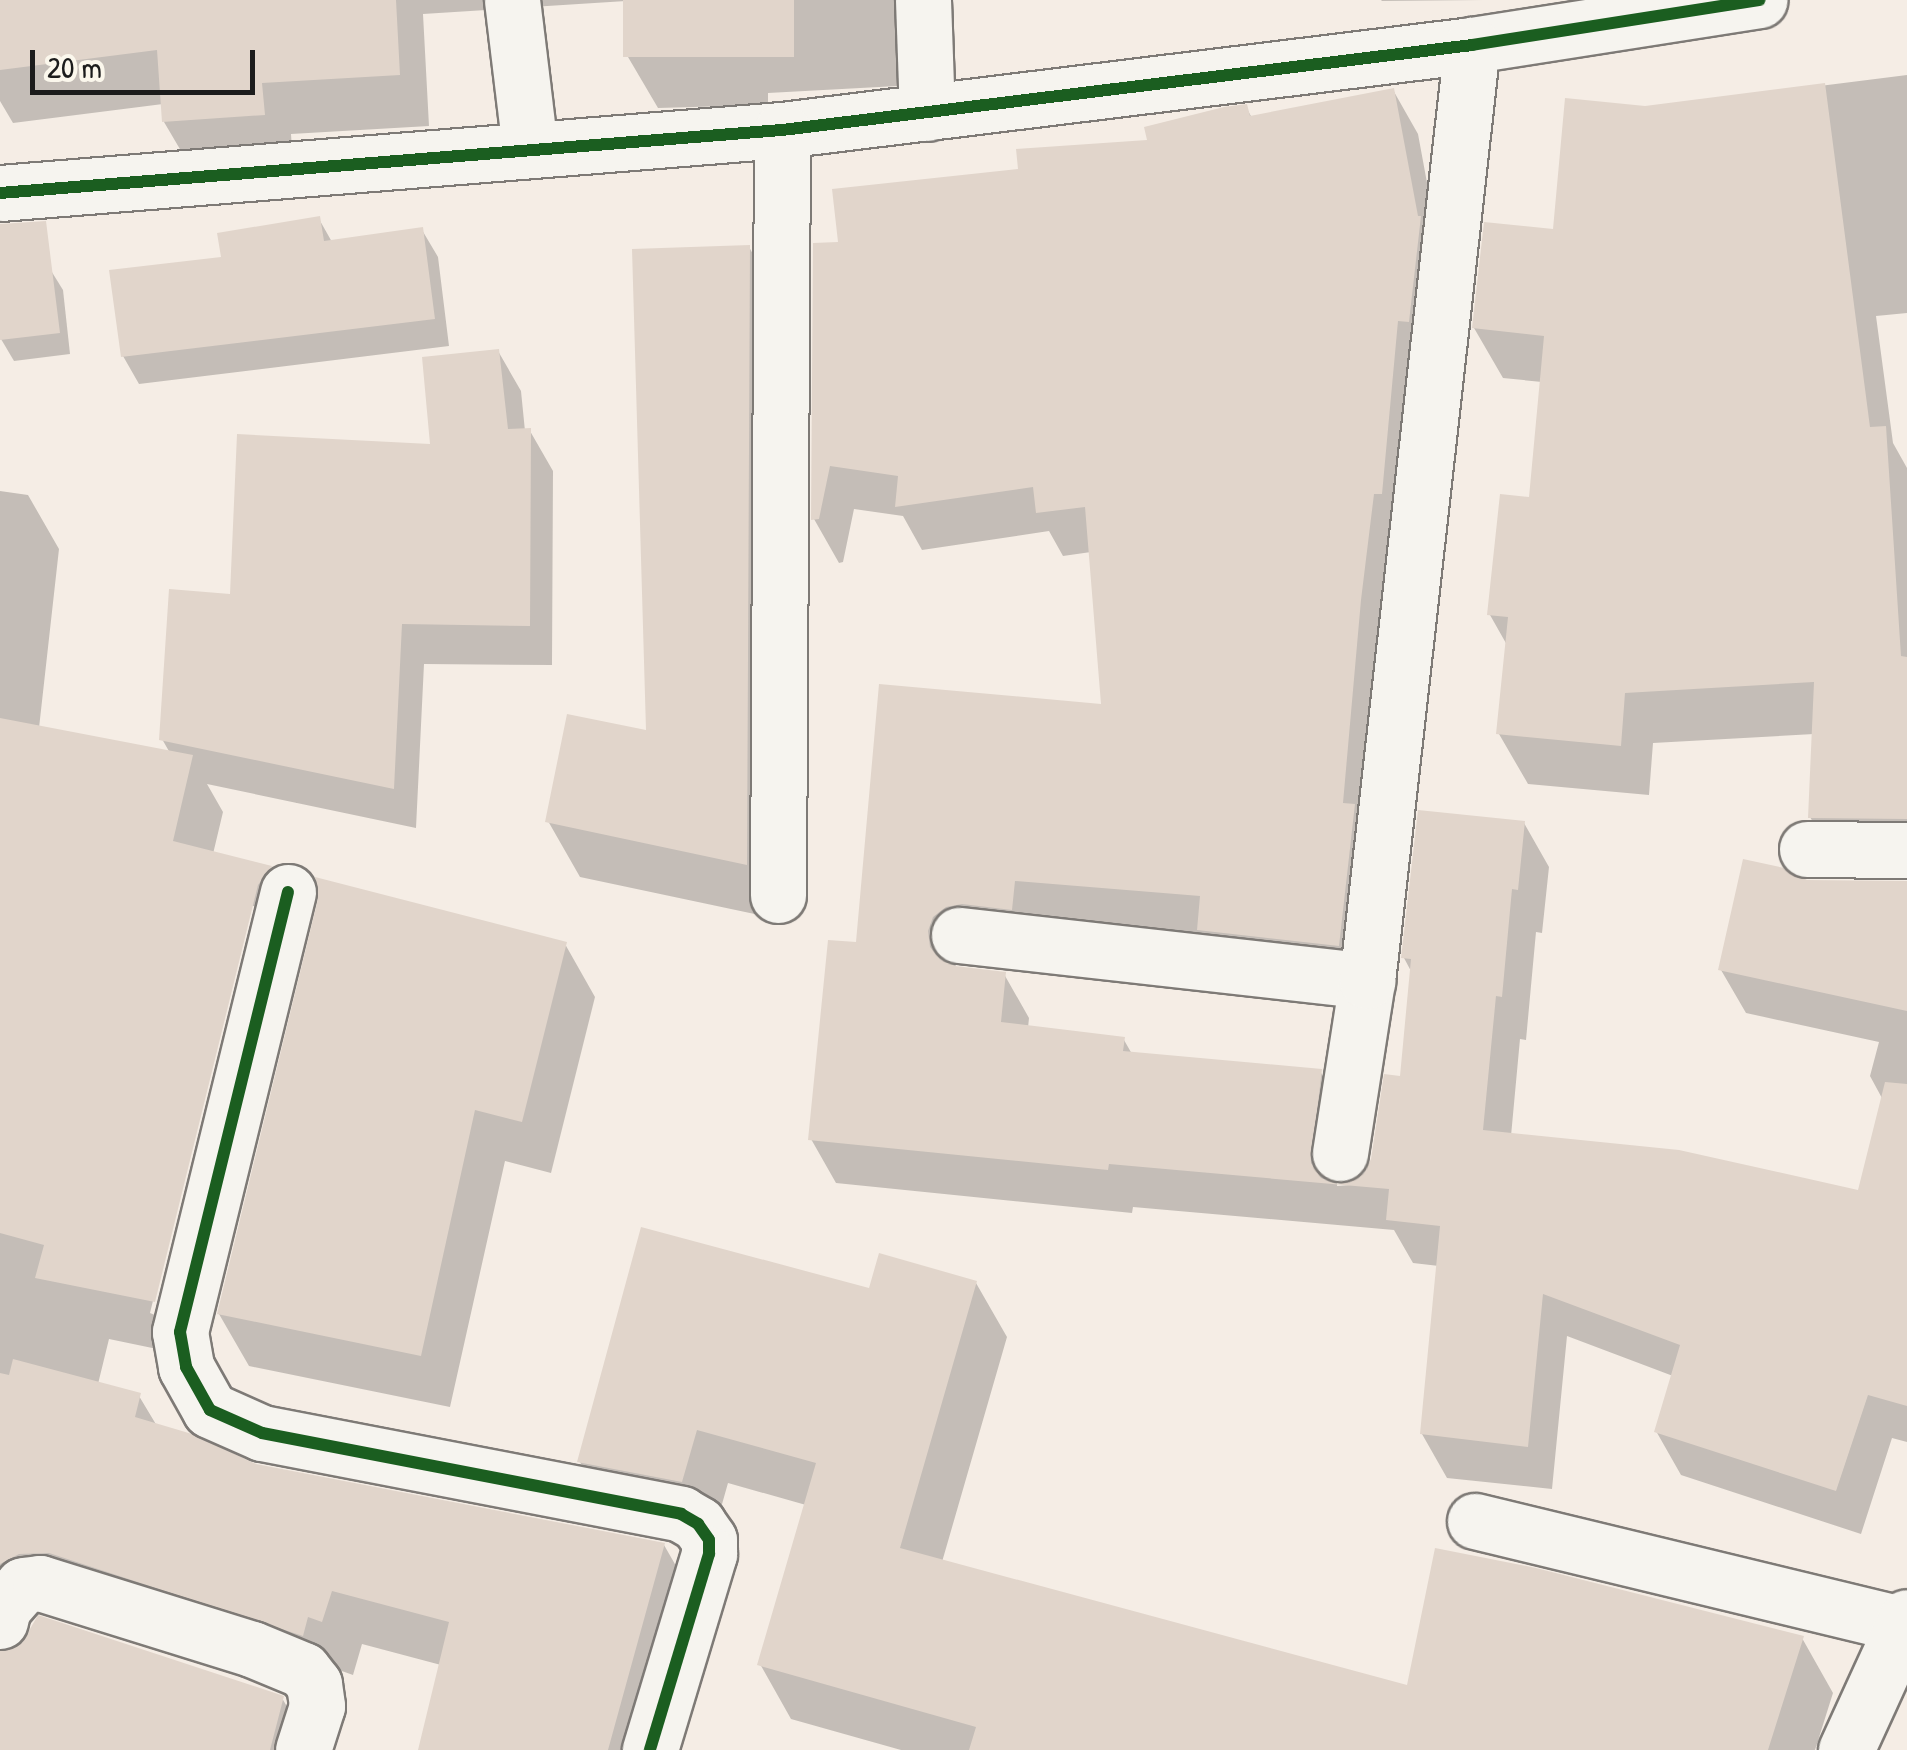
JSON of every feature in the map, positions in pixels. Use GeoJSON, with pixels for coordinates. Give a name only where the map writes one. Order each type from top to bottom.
{"type":"FeatureCollection","features":[{"type":"Feature","properties":{"kind":"street"},"geometry":{"type":"LineString","coordinates":[[512,0],[530,148]]}},
{"type":"Feature","properties":{"kind":"street"},"geometry":{"type":"LineString","coordinates":[[923,0],[927,113]]}},
{"type":"Feature","properties":{"kind":"street"},"geometry":{"type":"LineString","coordinates":[[0,194],[782,130],[1472,45],[1734,3]]}},
{"type":"Feature","properties":{"kind":"street"},"geometry":{"type":"LineString","coordinates":[[1340,1153],[1367,981],[1472,45]]}},
{"type":"Feature","properties":{"kind":"street"},"geometry":{"type":"LineString","coordinates":[[778,895],[782,130]]}},
{"type":"Feature","properties":{"kind":"street"},"geometry":{"type":"LineString","coordinates":[[1807,849],[1907,850]]}},
{"type":"Feature","properties":{"kind":"street"},"geometry":{"type":"LineString","coordinates":[[288,892],[180,1332],[186,1367],[210,1410],[262,1433],[681,1514],[698,1524],[710,1540],[709,1554],[650,1750]]}},
{"type":"Feature","properties":{"kind":"street"},"geometry":{"type":"LineString","coordinates":[[959,935],[1367,981]]}},
{"type":"Feature","properties":{"kind":"street"},"geometry":{"type":"LineString","coordinates":[[1475,1520],[1906,1621],[1846,1750]]}},
{"type":"Feature","properties":{"kind":"street"},"geometry":{"type":"LineString","coordinates":[[0,1621],[4,1608],[23,1585],[40,1582],[252,1649],[303,1670],[314,1684],[317,1706],[303,1750]]}},
{"type":"Feature","properties":{"kind":"building"},"geometry":{"type":"Polygon","coordinates":[[[0,0],[396,0],[400,75],[262,83],[265,115],[162,122],[157,50],[0,70],[0,0]]]}},
{"type":"Feature","properties":{"kind":"building"},"geometry":{"type":"Polygon","coordinates":[[[623,0],[794,0],[794,57],[623,57],[623,0]]]}},
{"type":"Feature","properties":{"kind":"building"},"geometry":{"type":"Polygon","coordinates":[[[1825,83],[1870,427],[1886,426],[1901,656],[1907,657],[1907,819],[1808,818],[1814,682],[1625,693],[1621,746],[1496,734],[1508,617],[1487,615],[1500,494],[1529,497],[1544,336],[1472,328],[1484,222],[1553,229],[1565,98],[1645,106],[1825,83]]]}},
{"type":"Feature","properties":{"kind":"building"},"geometry":{"type":"Polygon","coordinates":[[[1394,88],[1421,216],[1409,322],[1398,321],[1382,494],[1374,494],[1361,600],[1343,803],[1355,804],[1339,946],[1197,930],[1200,896],[1015,881],[1012,910],[962,904],[946,907],[933,917],[928,931],[930,947],[940,959],[955,966],[1006,972],[1001,1022],[1125,1037],[1123,1051],[1322,1069],[1311,1163],[1321,1178],[1336,1184],[1350,1182],[1364,1173],[1371,1159],[1384,1074],[1400,1076],[1411,959],[1401,958],[1418,810],[1525,821],[1518,890],[1512,889],[1502,997],[1496,996],[1483,1130],[1679,1150],[1858,1190],[1885,1082],[1907,1084],[1907,1406],[1868,1395],[1836,1491],[1654,1432],[1680,1345],[1543,1294],[1528,1447],[1420,1434],[1440,1226],[1386,1220],[1389,1189],[1109,1164],[1108,1170],[808,1140],[828,940],[856,942],[879,684],[1101,704],[1085,507],[1036,513],[1033,487],[895,507],[898,476],[830,466],[819,519],[811,520],[813,243],[838,242],[832,189],[1018,169],[1016,149],[1147,140],[1144,127],[1224,107],[1247,104],[1250,116],[1394,88]]]}},
{"type":"Feature","properties":{"kind":"building"},"geometry":{"type":"Polygon","coordinates":[[[320,216],[324,241],[423,227],[435,319],[121,357],[109,270],[221,257],[217,233],[320,216]]]}},
{"type":"Feature","properties":{"kind":"building"},"geometry":{"type":"Polygon","coordinates":[[[46,221],[60,333],[0,340],[0,224],[46,221]]]}},
{"type":"Feature","properties":{"kind":"building"},"geometry":{"type":"Polygon","coordinates":[[[750,245],[747,865],[545,822],[567,714],[646,730],[632,249],[750,245]]]}},
{"type":"Feature","properties":{"kind":"building"},"geometry":{"type":"Polygon","coordinates":[[[499,349],[508,429],[531,428],[530,626],[402,624],[394,789],[159,740],[169,589],[230,594],[237,434],[430,444],[422,357],[499,349]]]}},
{"type":"Feature","properties":{"kind":"building"},"geometry":{"type":"Polygon","coordinates":[[[0,718],[193,755],[173,841],[272,866],[258,885],[155,1302],[35,1278],[44,1245],[0,1233],[0,718]]]}},
{"type":"Feature","properties":{"kind":"building"},"geometry":{"type":"Polygon","coordinates":[[[1743,859],[1784,868],[1807,880],[1907,881],[1907,1011],[1718,970],[1743,859]]]}},
{"type":"Feature","properties":{"kind":"building"},"geometry":{"type":"Polygon","coordinates":[[[315,877],[567,942],[522,1122],[475,1110],[421,1356],[217,1314],[318,899],[315,877]]]}},
{"type":"Feature","properties":{"kind":"building"},"geometry":{"type":"Polygon","coordinates":[[[641,1227],[869,1288],[879,1253],[977,1281],[900,1548],[1407,1685],[1435,1548],[1536,1568],[1804,1636],[1768,1750],[969,1750],[976,1727],[757,1665],[816,1463],[697,1430],[682,1482],[577,1462],[641,1227]]]}},
{"type":"Feature","properties":{"kind":"building"},"geometry":{"type":"Polygon","coordinates":[[[13,1359],[141,1393],[135,1417],[192,1434],[256,1464],[665,1543],[608,1750],[418,1750],[449,1622],[332,1591],[322,1622],[308,1617],[303,1636],[49,1553],[19,1554],[0,1564],[0,1373],[9,1375],[13,1359]]]}},
{"type":"Feature","properties":{"kind":"building"},"geometry":{"type":"Polygon","coordinates":[[[38,1615],[284,1696],[270,1750],[0,1750],[0,1651],[22,1643],[38,1615]]]}},
{"type":"Feature","properties":{"kind":"cycle path"},"geometry":{"type":"LineString","coordinates":[[0,193],[782,130],[1472,45],[1759,0]]}},
{"type":"Feature","properties":{"kind":"cycle path"},"geometry":{"type":"LineString","coordinates":[[288,892],[180,1332],[186,1367],[210,1410],[262,1433],[681,1514],[698,1524],[709,1540],[709,1554],[650,1750]]}}]}
